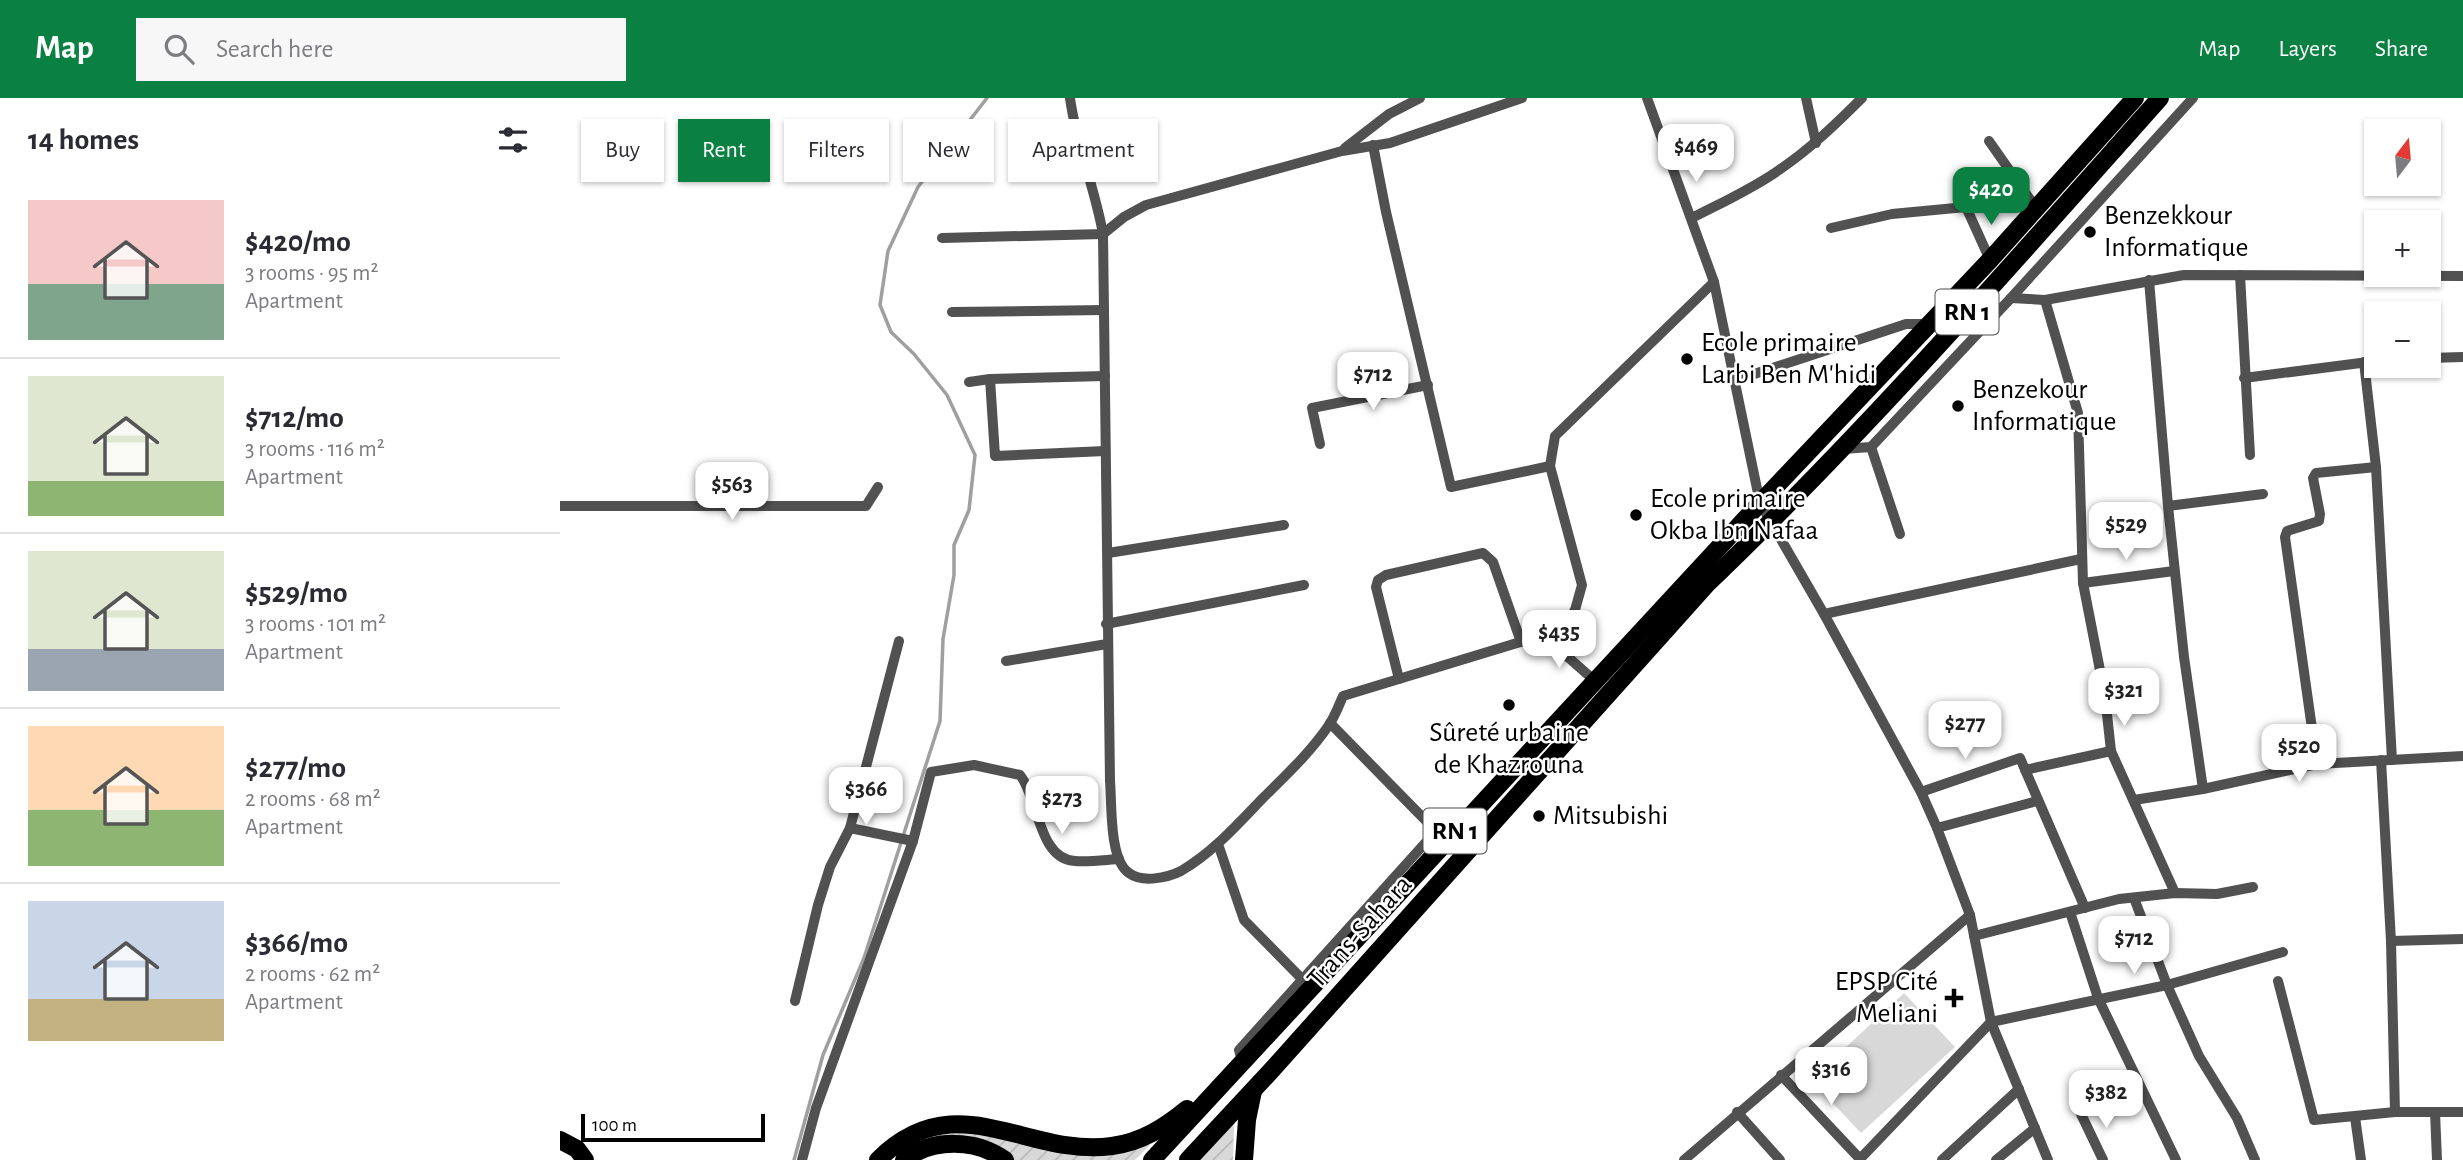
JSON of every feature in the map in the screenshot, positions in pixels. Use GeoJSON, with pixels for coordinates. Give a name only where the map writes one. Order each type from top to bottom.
{"type":"FeatureCollection","features":[{"type":"Feature","properties":{"kind":"highway","name":"RN 1"},"geometry":{"type":"LineString","coordinates":[[1152,1160],[1759,503],[1990,260],[2135,98]]}},
{"type":"Feature","properties":{"kind":"highway","name":"RN 1"},"geometry":{"type":"LineString","coordinates":[[1770,523],[2011,265],[2160,98]]}},
{"type":"Feature","properties":{"kind":"highway","name":"Trans-Sahara"},"geometry":{"type":"LineString","coordinates":[[1188,1160],[1254,1090],[1707,584],[1770,523]]}},
{"type":"Feature","properties":{"kind":"highway"},"geometry":{"type":"LineString","coordinates":[[878,1160],[904,1139],[930,1128],[950,1125],[990,1126],[1080,1146],[1111,1146],[1129,1142],[1144,1138],[1172,1121],[1240,1065]]}},
{"type":"Feature","properties":{"kind":"highway"},"geometry":{"type":"LineString","coordinates":[[1244,1160],[1245,1130],[1254,1090]]}},
{"type":"Feature","properties":{"kind":"highway"},"geometry":{"type":"LineString","coordinates":[[904,1160],[913,1153],[932,1146],[962,1144],[983,1148],[1005,1160]]}},
{"type":"Feature","properties":{"kind":"street"},"geometry":{"type":"LineString","coordinates":[[1070,98],[1103,234],[1108,553],[1106,624],[1110,781],[1115,845],[1119,859],[1128,873],[1139,878],[1179,872],[1218,844],[1304,757],[1330,723],[1343,696],[1543,635],[1557,630],[1567,622],[1575,610],[1582,585],[1550,466],[1555,436],[1714,282]]}},
{"type":"Feature","properties":{"kind":"street"},"geometry":{"type":"LineString","coordinates":[[1342,150],[1389,114],[1420,98]]}},
{"type":"Feature","properties":{"kind":"street"},"geometry":{"type":"LineString","coordinates":[[942,238],[1103,234],[1124,217],[1146,205],[1342,150],[1390,143],[1522,98]]}},
{"type":"Feature","properties":{"kind":"street"},"geometry":{"type":"LineString","coordinates":[[1647,98],[1714,282],[1759,503],[1825,614],[1921,792],[1937,828],[1970,915],[1991,1022],[2048,1160]]}},
{"type":"Feature","properties":{"kind":"street"},"geometry":{"type":"LineString","coordinates":[[1806,98],[1816,143]]}},
{"type":"Feature","properties":{"kind":"street"},"geometry":{"type":"LineString","coordinates":[[1692,218],[1777,172],[1816,143],[1862,98]]}},
{"type":"Feature","properties":{"kind":"street"},"geometry":{"type":"LineString","coordinates":[[1840,449],[1871,447],[2193,98]]}},
{"type":"Feature","properties":{"kind":"street"},"geometry":{"type":"LineString","coordinates":[[1989,141],[2036,208]]}},
{"type":"Feature","properties":{"kind":"street"},"geometry":{"type":"LineString","coordinates":[[1373,145],[1386,212],[1451,486],[1550,466]]}},
{"type":"Feature","properties":{"kind":"street"},"geometry":{"type":"LineString","coordinates":[[1831,228],[1892,214],[1966,207],[1990,260]]}},
{"type":"Feature","properties":{"kind":"street"},"geometry":{"type":"LineString","coordinates":[[2011,298],[2045,300],[2184,275],[2463,276]]}},
{"type":"Feature","properties":{"kind":"street"},"geometry":{"type":"LineString","coordinates":[[2240,275],[2250,455]]}},
{"type":"Feature","properties":{"kind":"street"},"geometry":{"type":"LineString","coordinates":[[2149,280],[2174,571],[2203,789]]}},
{"type":"Feature","properties":{"kind":"street"},"geometry":{"type":"LineString","coordinates":[[2045,300],[2078,413],[2082,583],[2105,696],[2111,751],[2175,893]]}},
{"type":"Feature","properties":{"kind":"street"},"geometry":{"type":"LineString","coordinates":[[952,312],[1104,310]]}},
{"type":"Feature","properties":{"kind":"street"},"geometry":{"type":"LineString","coordinates":[[1733,381],[1906,324],[1930,324]]}},
{"type":"Feature","properties":{"kind":"street"},"geometry":{"type":"LineString","coordinates":[[2441,357],[2463,356]]}},
{"type":"Feature","properties":{"kind":"street"},"geometry":{"type":"LineString","coordinates":[[2244,378],[2364,362]]}},
{"type":"Feature","properties":{"kind":"street"},"geometry":{"type":"LineString","coordinates":[[969,382],[1105,376]]}},
{"type":"Feature","properties":{"kind":"street"},"geometry":{"type":"LineString","coordinates":[[2366,378],[2376,467],[2387,760],[2395,1112]]}},
{"type":"Feature","properties":{"kind":"street"},"geometry":{"type":"LineString","coordinates":[[990,379],[995,456],[1105,450]]}},
{"type":"Feature","properties":{"kind":"street"},"geometry":{"type":"LineString","coordinates":[[1320,444],[1312,408],[1428,385]]}},
{"type":"Feature","properties":{"kind":"street"},"geometry":{"type":"LineString","coordinates":[[1871,447],[1900,534]]}},
{"type":"Feature","properties":{"kind":"street"},"geometry":{"type":"LineString","coordinates":[[2317,764],[2285,537],[2287,531],[2293,527],[2319,522],[2313,478],[2316,472],[2376,467]]}},
{"type":"Feature","properties":{"kind":"street"},"geometry":{"type":"LineString","coordinates":[[560,506],[866,506],[878,487]]}},
{"type":"Feature","properties":{"kind":"street"},"geometry":{"type":"LineString","coordinates":[[2168,506],[2263,494]]}},
{"type":"Feature","properties":{"kind":"street"},"geometry":{"type":"LineString","coordinates":[[1108,553],[1284,524]]}},
{"type":"Feature","properties":{"kind":"street"},"geometry":{"type":"LineString","coordinates":[[1399,679],[1376,587],[1378,580],[1386,575],[1478,553],[1488,556],[1493,562],[1521,642]]}},
{"type":"Feature","properties":{"kind":"street"},"geometry":{"type":"LineString","coordinates":[[1825,614],[2081,559]]}},
{"type":"Feature","properties":{"kind":"street"},"geometry":{"type":"LineString","coordinates":[[2082,583],[2174,571]]}},
{"type":"Feature","properties":{"kind":"street"},"geometry":{"type":"LineString","coordinates":[[1106,624],[1304,585]]}},
{"type":"Feature","properties":{"kind":"street"},"geometry":{"type":"LineString","coordinates":[[1543,635],[1595,681]]}},
{"type":"Feature","properties":{"kind":"street"},"geometry":{"type":"LineString","coordinates":[[795,1002],[818,905],[830,867],[850,828],[899,641]]}},
{"type":"Feature","properties":{"kind":"street"},"geometry":{"type":"LineString","coordinates":[[1006,661],[1107,644]]}},
{"type":"Feature","properties":{"kind":"street"},"geometry":{"type":"LineString","coordinates":[[1240,1065],[1240,1050],[1436,831],[1330,723]]}},
{"type":"Feature","properties":{"kind":"street"},"geometry":{"type":"LineString","coordinates":[[2025,770],[2111,751]]}},
{"type":"Feature","properties":{"kind":"street"},"geometry":{"type":"LineString","coordinates":[[2134,800],[2203,789],[2317,764],[2463,756]]}},
{"type":"Feature","properties":{"kind":"street"},"geometry":{"type":"LineString","coordinates":[[1921,792],[2020,758],[2085,908]]}},
{"type":"Feature","properties":{"kind":"street"},"geometry":{"type":"LineString","coordinates":[[803,1160],[816,1108],[913,841],[931,772],[974,765],[1020,775],[1028,785],[1046,840],[1055,854],[1072,862],[1119,859]]}},
{"type":"Feature","properties":{"kind":"street"},"geometry":{"type":"LineString","coordinates":[[1937,828],[2037,801]]}},
{"type":"Feature","properties":{"kind":"street"},"geometry":{"type":"LineString","coordinates":[[850,828],[913,841]]}},
{"type":"Feature","properties":{"kind":"street"},"geometry":{"type":"LineString","coordinates":[[1218,844],[1244,920],[1303,980]]}},
{"type":"Feature","properties":{"kind":"street"},"geometry":{"type":"LineString","coordinates":[[1974,936],[2134,898],[2175,893],[2217,894],[2253,887]]}},
{"type":"Feature","properties":{"kind":"street"},"geometry":{"type":"LineString","coordinates":[[2134,898],[2167,985],[2199,1056],[2237,1118],[2255,1160]]}},
{"type":"Feature","properties":{"kind":"street"},"geometry":{"type":"LineString","coordinates":[[2070,912],[2098,998],[2176,1160]]}},
{"type":"Feature","properties":{"kind":"street"},"geometry":{"type":"LineString","coordinates":[[1685,1160],[1737,1112],[1970,915]]}},
{"type":"Feature","properties":{"kind":"street"},"geometry":{"type":"LineString","coordinates":[[2391,941],[2463,939]]}},
{"type":"Feature","properties":{"kind":"street"},"geometry":{"type":"LineString","coordinates":[[1781,1075],[1859,1160],[1991,1022],[2167,985],[2283,952]]}},
{"type":"Feature","properties":{"kind":"street"},"geometry":{"type":"LineString","coordinates":[[2278,981],[2314,1120],[2395,1112],[2463,1112]]}},
{"type":"Feature","properties":{"kind":"street"},"geometry":{"type":"LineString","coordinates":[[1942,1160],[2019,1089]]}},
{"type":"Feature","properties":{"kind":"street"},"geometry":{"type":"LineString","coordinates":[[1737,1112],[1780,1160]]}},
{"type":"Feature","properties":{"kind":"street"},"geometry":{"type":"LineString","coordinates":[[2435,1112],[2437,1160]]}},
{"type":"Feature","properties":{"kind":"street"},"geometry":{"type":"LineString","coordinates":[[2081,1114],[2103,1160]]}},
{"type":"Feature","properties":{"kind":"street"},"geometry":{"type":"LineString","coordinates":[[2355,1117],[2361,1160]]}},
{"type":"Feature","properties":{"kind":"street"},"geometry":{"type":"LineString","coordinates":[[1996,1160],[2035,1128]]}},
{"type":"Feature","properties":{"kind":"shaded area"},"geometry":{"type":"Polygon","coordinates":[[[1904,993],[1955,1047],[1861,1133],[1811,1080],[1904,993]]]}},
{"type":"Feature","properties":{"kind":"shaded area"},"geometry":{"type":"Polygon","coordinates":[[[1237,1114],[1233,1160],[1196,1160],[1237,1114]]]}},
{"type":"Feature","properties":{"kind":"shaded area"},"geometry":{"type":"Polygon","coordinates":[[[965,1132],[1132,1150],[1151,1144],[1135,1160],[1013,1160],[996,1147],[902,1148],[929,1136],[965,1132]]]}},
{"type":"Feature","properties":{"kind":"waterway"},"geometry":{"type":"LineString","coordinates":[[794,1160],[823,1055],[864,958],[940,721],[943,639],[954,575],[954,545],[969,510],[975,455],[947,395],[914,354],[891,332],[880,305],[888,251],[918,187],[987,98]]}},
{"type":"Feature","properties":{"kind":"place","name":"Benzekkour Informatique"},"geometry":{"type":"Point","coordinates":[2090,232]}},
{"type":"Feature","properties":{"kind":"place","name":"Ecole primaire Larbi Ben M'hidi"},"geometry":{"type":"Point","coordinates":[1687,359]}},
{"type":"Feature","properties":{"kind":"place","name":"Benzekour Informatique"},"geometry":{"type":"Point","coordinates":[1958,406]}},
{"type":"Feature","properties":{"kind":"place","name":"Ecole primaire Okba Ibn Nafaa"},"geometry":{"type":"Point","coordinates":[1636,515]}},
{"type":"Feature","properties":{"kind":"place","name":"Sûreté urbaine de Khazrouna"},"geometry":{"type":"Point","coordinates":[1509,705]}},
{"type":"Feature","properties":{"kind":"place","name":"Mitsubishi"},"geometry":{"type":"Point","coordinates":[1539,816]}},
{"type":"Feature","properties":{"kind":"place","name":"EPSP Cité Meliani"},"geometry":{"type":"Point","coordinates":[1954,998]}}]}
